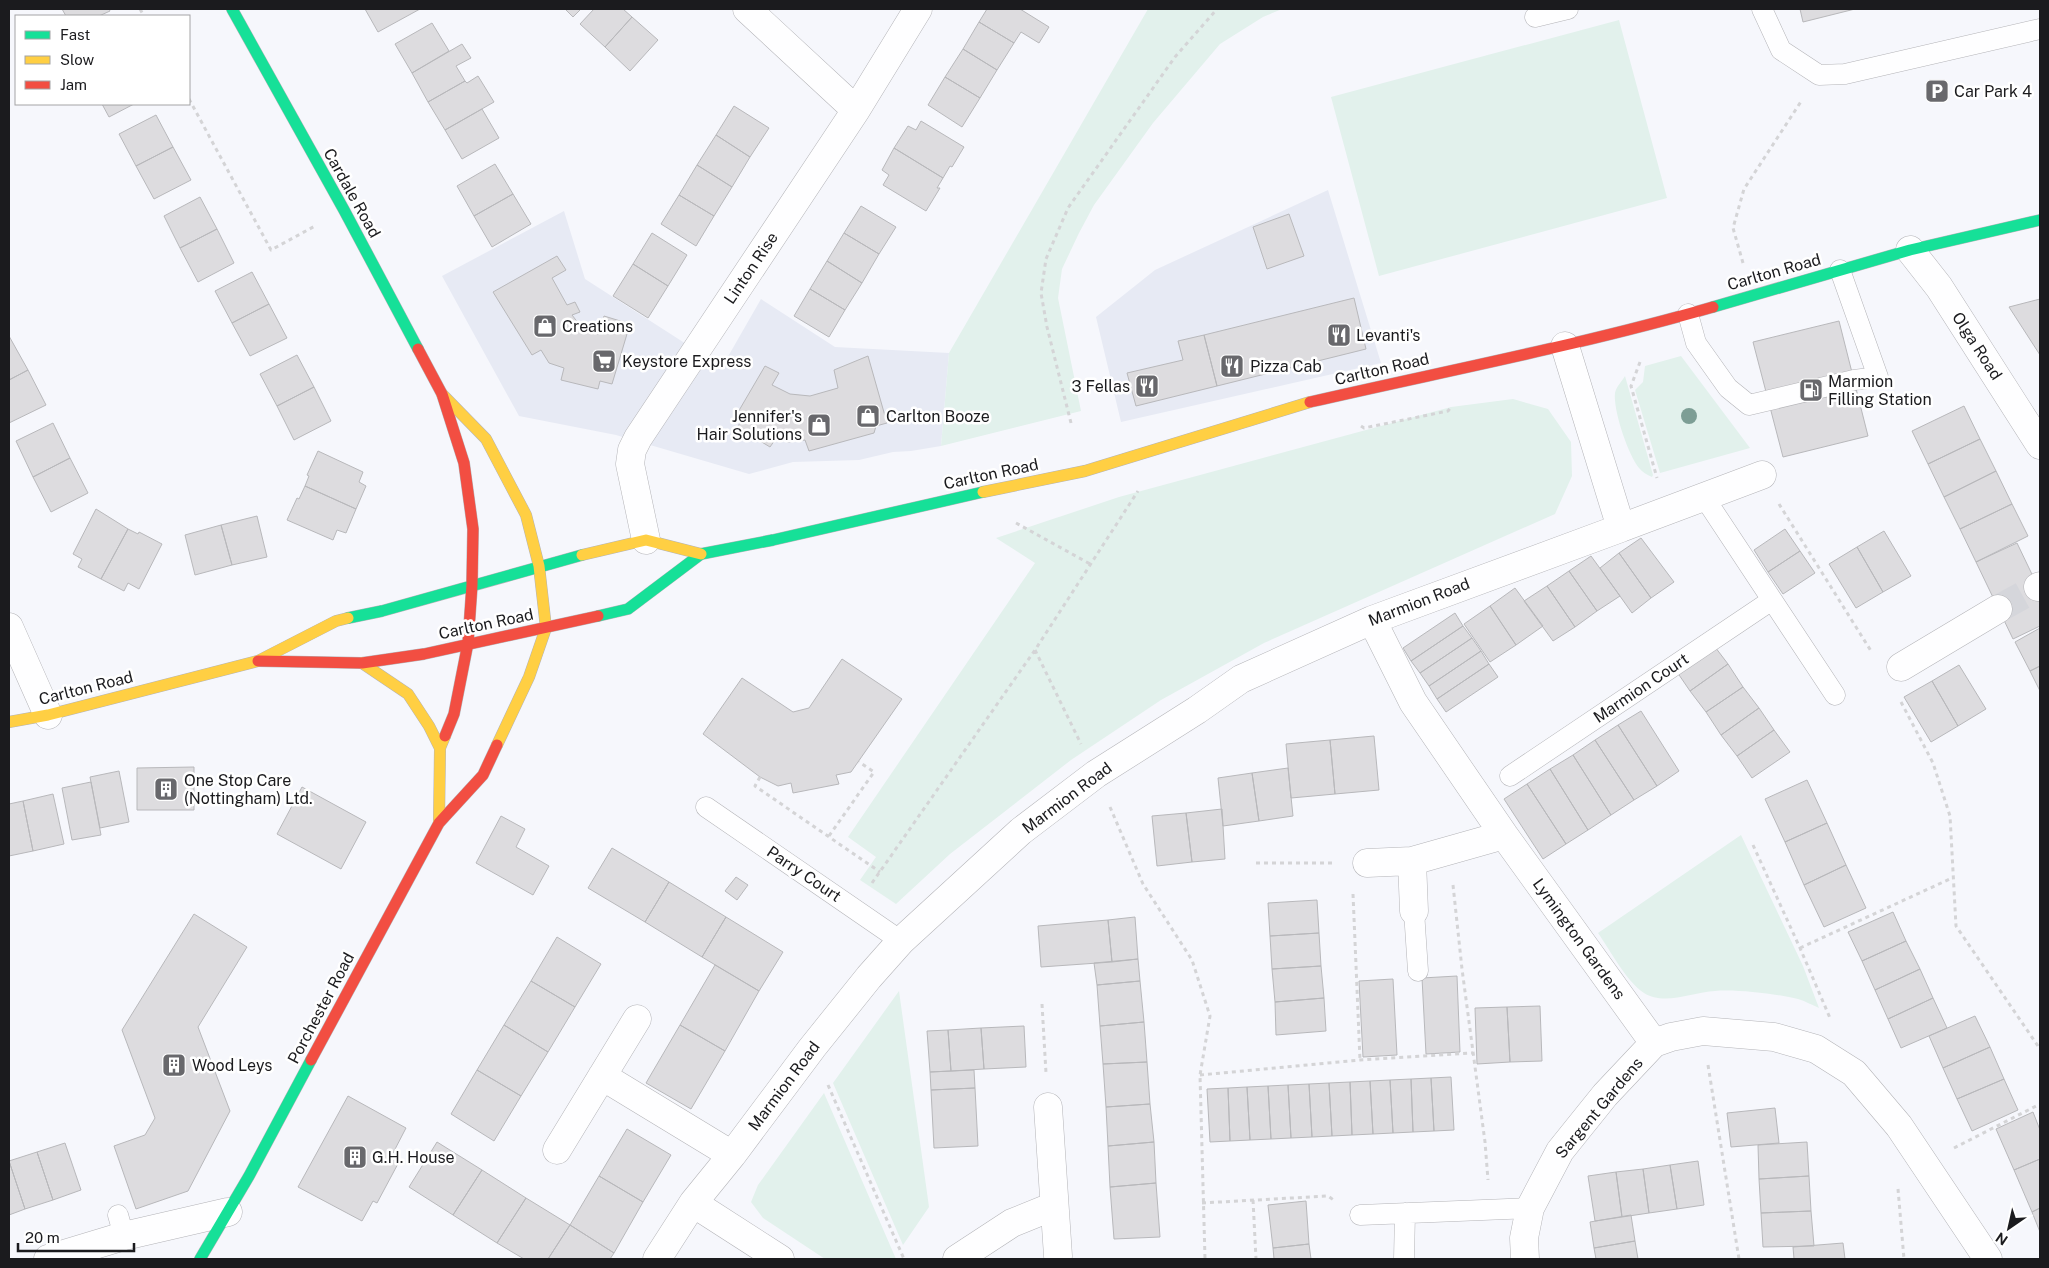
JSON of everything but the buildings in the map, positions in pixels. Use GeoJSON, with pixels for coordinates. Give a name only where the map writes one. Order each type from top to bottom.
{"type":"FeatureCollection","features":[{"type":"Feature","properties":{"kind":"main road","name":"Cardale Road"},"geometry":{"type":"LineString","coordinates":[[232,9],[344,210],[442,394],[464,463],[473,529],[472,585]]}},
{"type":"Feature","properties":{"kind":"main road","name":"Carlton Road"},"geometry":{"type":"LineString","coordinates":[[9,722],[48,715],[258,661],[336,621],[372,613],[539,566],[646,540],[701,554],[773,540],[1085,471],[1306,403],[1474,364],[1565,346],[1688,314],[1910,250],[2040,220]]}},
{"type":"Feature","properties":{"kind":"main road","name":"Cardale Road"},"geometry":{"type":"LineString","coordinates":[[442,394],[486,439],[526,515],[539,566]]}},
{"type":"Feature","properties":{"kind":"main road","name":"Carlton Road"},"geometry":{"type":"LineString","coordinates":[[258,661],[362,663],[424,654],[628,609],[701,554]]}},
{"type":"Feature","properties":{"kind":"main road","name":"Porchester Road"},"geometry":{"type":"LineString","coordinates":[[200,1259],[249,1176],[439,823],[483,775],[529,677],[546,628],[539,566]]}},
{"type":"Feature","properties":{"kind":"main road","name":"Porchester Road"},"geometry":{"type":"LineString","coordinates":[[439,823],[440,748],[454,714],[468,643],[472,585]]}},
{"type":"Feature","properties":{"kind":"main road","name":"Porchester Road"},"geometry":{"type":"LineString","coordinates":[[362,663],[408,694],[429,726],[440,748]]}},
{"type":"Feature","properties":{"kind":"street"},"geometry":{"type":"LineString","coordinates":[[747,9],[856,110]]}},
{"type":"Feature","properties":{"kind":"street","name":"Linton Rise"},"geometry":{"type":"LineString","coordinates":[[646,540],[630,464],[632,450],[638,438],[856,110],[918,9]]}},
{"type":"Feature","properties":{"kind":"street","name":"Olga Road"},"geometry":{"type":"LineString","coordinates":[[1910,250],[1939,287],[2040,445]]}},
{"type":"Feature","properties":{"kind":"street"},"geometry":{"type":"LineString","coordinates":[[1565,346],[1621,528]]}},
{"type":"Feature","properties":{"kind":"street","name":"Marmion Road"},"geometry":{"type":"LineString","coordinates":[[657,1259],[692,1203],[732,1155],[812,1048],[869,977],[901,941],[1021,831],[1096,774],[1198,710],[1241,680],[1372,620],[1762,475]]}},
{"type":"Feature","properties":{"kind":"street"},"geometry":{"type":"LineString","coordinates":[[1901,667],[1998,609]]}},
{"type":"Feature","properties":{"kind":"street","name":"Lymington Gardens"},"geometry":{"type":"LineString","coordinates":[[1372,620],[1413,702],[1504,835],[1654,1043]]}},
{"type":"Feature","properties":{"kind":"street"},"geometry":{"type":"LineString","coordinates":[[9,627],[48,715]]}},
{"type":"Feature","properties":{"kind":"street"},"geometry":{"type":"LineString","coordinates":[[1367,863],[1412,860],[1504,835]]}},
{"type":"Feature","properties":{"kind":"street"},"geometry":{"type":"LineString","coordinates":[[1412,860],[1414,911]]}},
{"type":"Feature","properties":{"kind":"street"},"geometry":{"type":"LineString","coordinates":[[557,1150],[636,1019]]}},
{"type":"Feature","properties":{"kind":"street"},"geometry":{"type":"LineString","coordinates":[[1654,1043],[1671,1037],[1703,1031],[1774,1037],[1816,1049],[1854,1073],[1899,1126],[1988,1259]]}},
{"type":"Feature","properties":{"kind":"street","name":"Sargent Gardens"},"geometry":{"type":"LineString","coordinates":[[1525,1259],[1524,1238],[1530,1208],[1560,1151],[1605,1095],[1654,1043]]}},
{"type":"Feature","properties":{"kind":"street"},"geometry":{"type":"LineString","coordinates":[[602,1076],[732,1155]]}},
{"type":"Feature","properties":{"kind":"street"},"geometry":{"type":"LineString","coordinates":[[1048,1107],[1058,1256]]}},
{"type":"Feature","properties":{"kind":"street"},"geometry":{"type":"LineString","coordinates":[[692,1203],[780,1259]]}},
{"type":"Feature","properties":{"kind":"street"},"geometry":{"type":"LineString","coordinates":[[957,1259],[1012,1222],[1054,1206]]}},
{"type":"Feature","properties":{"kind":"street"},"geometry":{"type":"LineString","coordinates":[[48,1259],[121,1226],[228,1212]]}},
{"type":"Feature","properties":{"kind":"lane"},"geometry":{"type":"LineString","coordinates":[[1535,17],[1568,9]]}},
{"type":"Feature","properties":{"kind":"lane"},"geometry":{"type":"LineString","coordinates":[[1762,9],[1781,50],[1819,75],[1845,74],[2040,29]]}},
{"type":"Feature","properties":{"kind":"lane"},"geometry":{"type":"LineString","coordinates":[[1688,314],[1696,343],[1728,388],[1748,405],[1854,380],[1878,377],[1840,270]]}},
{"type":"Feature","properties":{"kind":"lane"},"geometry":{"type":"LineString","coordinates":[[1704,497],[1835,695]]}},
{"type":"Feature","properties":{"kind":"lane","name":"Marmion Court"},"geometry":{"type":"LineString","coordinates":[[1510,776],[1772,600]]}},
{"type":"Feature","properties":{"kind":"lane","name":"Parry Court"},"geometry":{"type":"LineString","coordinates":[[706,807],[901,941]]}},
{"type":"Feature","properties":{"kind":"lane"},"geometry":{"type":"LineString","coordinates":[[1414,911],[1418,971]]}},
{"type":"Feature","properties":{"kind":"lane"},"geometry":{"type":"LineString","coordinates":[[1360,1215],[1530,1208]]}},
{"type":"Feature","properties":{"kind":"lane"},"geometry":{"type":"LineString","coordinates":[[1404,1259],[1405,1213]]}},
{"type":"Feature","properties":{"kind":"path"},"geometry":{"type":"LineString","coordinates":[[1071,424],[1047,326],[1041,293],[1046,259],[1068,208],[1175,57],[1217,9]]}},
{"type":"Feature","properties":{"kind":"path"},"geometry":{"type":"LineString","coordinates":[[1744,266],[1733,228],[1744,189],[1819,75]]}},
{"type":"Feature","properties":{"kind":"path"},"geometry":{"type":"LineString","coordinates":[[190,101],[271,250],[291,239]]}},
{"type":"Feature","properties":{"kind":"path"},"geometry":{"type":"LineString","coordinates":[[1638,327],[1644,345],[1631,386],[1668,510]]}},
{"type":"Feature","properties":{"kind":"path"},"geometry":{"type":"LineString","coordinates":[[1762,475],[1874,656]]}},
{"type":"Feature","properties":{"kind":"path"},"geometry":{"type":"LineString","coordinates":[[854,908],[1035,650],[1092,566],[1143,484]]}},
{"type":"Feature","properties":{"kind":"path"},"geometry":{"type":"LineString","coordinates":[[1016,524],[1092,566]]}},
{"type":"Feature","properties":{"kind":"path"},"geometry":{"type":"LineString","coordinates":[[1035,650],[1096,774],[1143,884],[1192,960],[1210,1016],[1200,1075],[1205,1259]]}},
{"type":"Feature","properties":{"kind":"path"},"geometry":{"type":"LineString","coordinates":[[1899,698],[1933,763],[1950,816],[1956,926],[2040,1050]]}},
{"type":"Feature","properties":{"kind":"path"},"geometry":{"type":"LineString","coordinates":[[829,836],[874,772],[859,762]]}},
{"type":"Feature","properties":{"kind":"path"},"geometry":{"type":"LineString","coordinates":[[760,777],[755,786],[880,872]]}},
{"type":"Feature","properties":{"kind":"path"},"geometry":{"type":"LineString","coordinates":[[1753,845],[1832,1022],[1836,1062]]}},
{"type":"Feature","properties":{"kind":"path"},"geometry":{"type":"LineString","coordinates":[[1450,850],[1485,1142],[1490,1210]]}},
{"type":"Feature","properties":{"kind":"path"},"geometry":{"type":"LineString","coordinates":[[1256,863],[1337,863]]}},
{"type":"Feature","properties":{"kind":"path"},"geometry":{"type":"LineString","coordinates":[[1800,948],[1952,878]]}},
{"type":"Feature","properties":{"kind":"path"},"geometry":{"type":"LineString","coordinates":[[1354,902],[1360,1060]]}},
{"type":"Feature","properties":{"kind":"path"},"geometry":{"type":"LineString","coordinates":[[1042,1004],[1048,1107]]}},
{"type":"Feature","properties":{"kind":"path"},"geometry":{"type":"LineString","coordinates":[[1703,1031],[1739,1259]]}},
{"type":"Feature","properties":{"kind":"path"},"geometry":{"type":"LineString","coordinates":[[812,1048],[904,1259]]}},
{"type":"Feature","properties":{"kind":"path"},"geometry":{"type":"LineString","coordinates":[[1200,1075],[1360,1060],[1473,1053]]}},
{"type":"Feature","properties":{"kind":"path"},"geometry":{"type":"LineString","coordinates":[[1925,1163],[2040,1104]]}},
{"type":"Feature","properties":{"kind":"path"},"geometry":{"type":"LineString","coordinates":[[1202,1203],[1328,1196],[1360,1215]]}},
{"type":"Feature","properties":{"kind":"path"},"geometry":{"type":"LineString","coordinates":[[1253,1200],[1256,1259]]}},
{"type":"Feature","properties":{"kind":"shaded area"},"geometry":{"type":"Polygon","coordinates":[[[1148,9],[1282,9],[1263,17],[1220,44],[1153,123],[1094,205],[1079,233],[1062,269],[1058,298],[1081,411],[941,446],[949,353],[1148,9]]]}},
{"type":"Feature","properties":{"kind":"shaded area"},"geometry":{"type":"Polygon","coordinates":[[[1619,20],[1667,198],[1379,276],[1331,97],[1619,20]]]}},
{"type":"Feature","properties":{"kind":"shaded area"},"geometry":{"type":"Polygon","coordinates":[[[1328,190],[1381,363],[1121,422],[1096,317],[1155,270],[1328,190]]]}},
{"type":"Feature","properties":{"kind":"shaded area"},"geometry":{"type":"Polygon","coordinates":[[[564,211],[585,279],[722,367],[761,299],[835,347],[949,353],[941,446],[893,452],[859,460],[793,462],[749,474],[616,435],[519,416],[442,276],[564,211]]]}},
{"type":"Feature","properties":{"kind":"shaded area"},"geometry":{"type":"Polygon","coordinates":[[[1681,356],[1750,448],[1660,473],[1635,390],[1643,382],[1645,366],[1681,356]]]}},
{"type":"Feature","properties":{"kind":"shaded area"},"geometry":{"type":"Polygon","coordinates":[[[1625,376],[1652,477],[1642,471],[1635,461],[1626,443],[1616,410],[1615,393],[1625,376]]]}},
{"type":"Feature","properties":{"kind":"shaded area"},"geometry":{"type":"Polygon","coordinates":[[[1513,399],[1548,409],[1571,442],[1572,476],[1555,514],[1264,643],[1161,700],[1071,760],[950,854],[896,904],[860,880],[876,857],[848,837],[1035,563],[996,538],[1119,497],[1451,407],[1513,399]]]}},
{"type":"Feature","properties":{"kind":"shaded area"},"geometry":{"type":"Polygon","coordinates":[[[1741,835],[1803,966],[1819,1008],[1798,999],[1745,991],[1715,991],[1669,998],[1652,997],[1637,988],[1631,981],[1598,933],[1741,835]]]}},
{"type":"Feature","properties":{"kind":"shaded area"},"geometry":{"type":"Polygon","coordinates":[[[899,991],[929,1207],[903,1245],[833,1083],[899,991]]]}},
{"type":"Feature","properties":{"kind":"shaded area"},"geometry":{"type":"Polygon","coordinates":[[[824,1093],[896,1259],[825,1259],[763,1218],[751,1202],[758,1185],[824,1093]]]}},
{"type":"Feature","properties":{"kind":"tunnel"},"geometry":{"type":"LineString","coordinates":[[1998,609],[2038,587]]}},
{"type":"Feature","properties":{"kind":"traffic: fast"},"geometry":{"type":"LineString","coordinates":[[232,9],[344,210],[418,349]]}},
{"type":"Feature","properties":{"kind":"traffic: fast"},"geometry":{"type":"LineString","coordinates":[[1713,307],[1910,250],[2040,220]]}},
{"type":"Feature","properties":{"kind":"traffic: fast"},"geometry":{"type":"LineString","coordinates":[[598,616],[628,609],[701,554],[773,540],[983,492]]}},
{"type":"Feature","properties":{"kind":"traffic: fast"},"geometry":{"type":"LineString","coordinates":[[348,618],[382,611],[582,555]]}},
{"type":"Feature","properties":{"kind":"traffic: fast"},"geometry":{"type":"LineString","coordinates":[[200,1259],[249,1176],[311,1060]]}},
{"type":"Feature","properties":{"kind":"traffic: slow"},"geometry":{"type":"LineString","coordinates":[[442,394],[486,439],[526,515],[539,566],[546,628],[529,677],[497,745]]}},
{"type":"Feature","properties":{"kind":"traffic: slow"},"geometry":{"type":"LineString","coordinates":[[983,492],[1085,471],[1310,402]]}},
{"type":"Feature","properties":{"kind":"traffic: slow"},"geometry":{"type":"LineString","coordinates":[[582,555],[646,540],[701,554]]}},
{"type":"Feature","properties":{"kind":"traffic: slow"},"geometry":{"type":"LineString","coordinates":[[9,722],[48,715],[258,661],[336,621],[348,618]]}},
{"type":"Feature","properties":{"kind":"traffic: slow"},"geometry":{"type":"LineString","coordinates":[[362,663],[408,694],[429,726],[440,748]]}},
{"type":"Feature","properties":{"kind":"traffic: slow"},"geometry":{"type":"LineString","coordinates":[[439,823],[440,748],[445,736]]}},
{"type":"Feature","properties":{"kind":"traffic: jam"},"geometry":{"type":"LineString","coordinates":[[1310,402],[1563,346],[1713,307]]}},
{"type":"Feature","properties":{"kind":"traffic: jam"},"geometry":{"type":"LineString","coordinates":[[418,349],[442,394],[464,463],[473,529],[468,643],[454,714],[445,736]]}},
{"type":"Feature","properties":{"kind":"traffic: jam"},"geometry":{"type":"LineString","coordinates":[[258,661],[362,663],[424,654],[598,616]]}},
{"type":"Feature","properties":{"kind":"traffic: jam"},"geometry":{"type":"LineString","coordinates":[[311,1060],[439,823],[483,775],[497,745]]}},
{"type":"Feature","properties":{"kind":"place","name":"Car Park 4"},"geometry":{"type":"Point","coordinates":[1937,91]}},
{"type":"Feature","properties":{"kind":"place","name":"Creations"},"geometry":{"type":"Point","coordinates":[545,326]}},
{"type":"Feature","properties":{"kind":"place","name":"Levanti's"},"geometry":{"type":"Point","coordinates":[1339,335]}},
{"type":"Feature","properties":{"kind":"place","name":"Keystore Express"},"geometry":{"type":"Point","coordinates":[604,361]}},
{"type":"Feature","properties":{"kind":"place","name":"Pizza Cab"},"geometry":{"type":"Point","coordinates":[1232,366]}},
{"type":"Feature","properties":{"kind":"place","name":"3 Fellas"},"geometry":{"type":"Point","coordinates":[1147,386]}},
{"type":"Feature","properties":{"kind":"place","name":"Marmion Filling Station"},"geometry":{"type":"Point","coordinates":[1811,390]}},
{"type":"Feature","properties":{"kind":"place","name":"Carlton Booze"},"geometry":{"type":"Point","coordinates":[868,416]}},
{"type":"Feature","properties":{"kind":"place","name":"Jennifer's Hair Solutions"},"geometry":{"type":"Point","coordinates":[819,425]}},
{"type":"Feature","properties":{"kind":"place","name":"One Stop Care (Nottingham) Ltd."},"geometry":{"type":"Point","coordinates":[166,789]}},
{"type":"Feature","properties":{"kind":"place","name":"Wood Leys"},"geometry":{"type":"Point","coordinates":[174,1065]}},
{"type":"Feature","properties":{"kind":"place","name":"G.H. House"},"geometry":{"type":"Point","coordinates":[355,1157]}}]}
